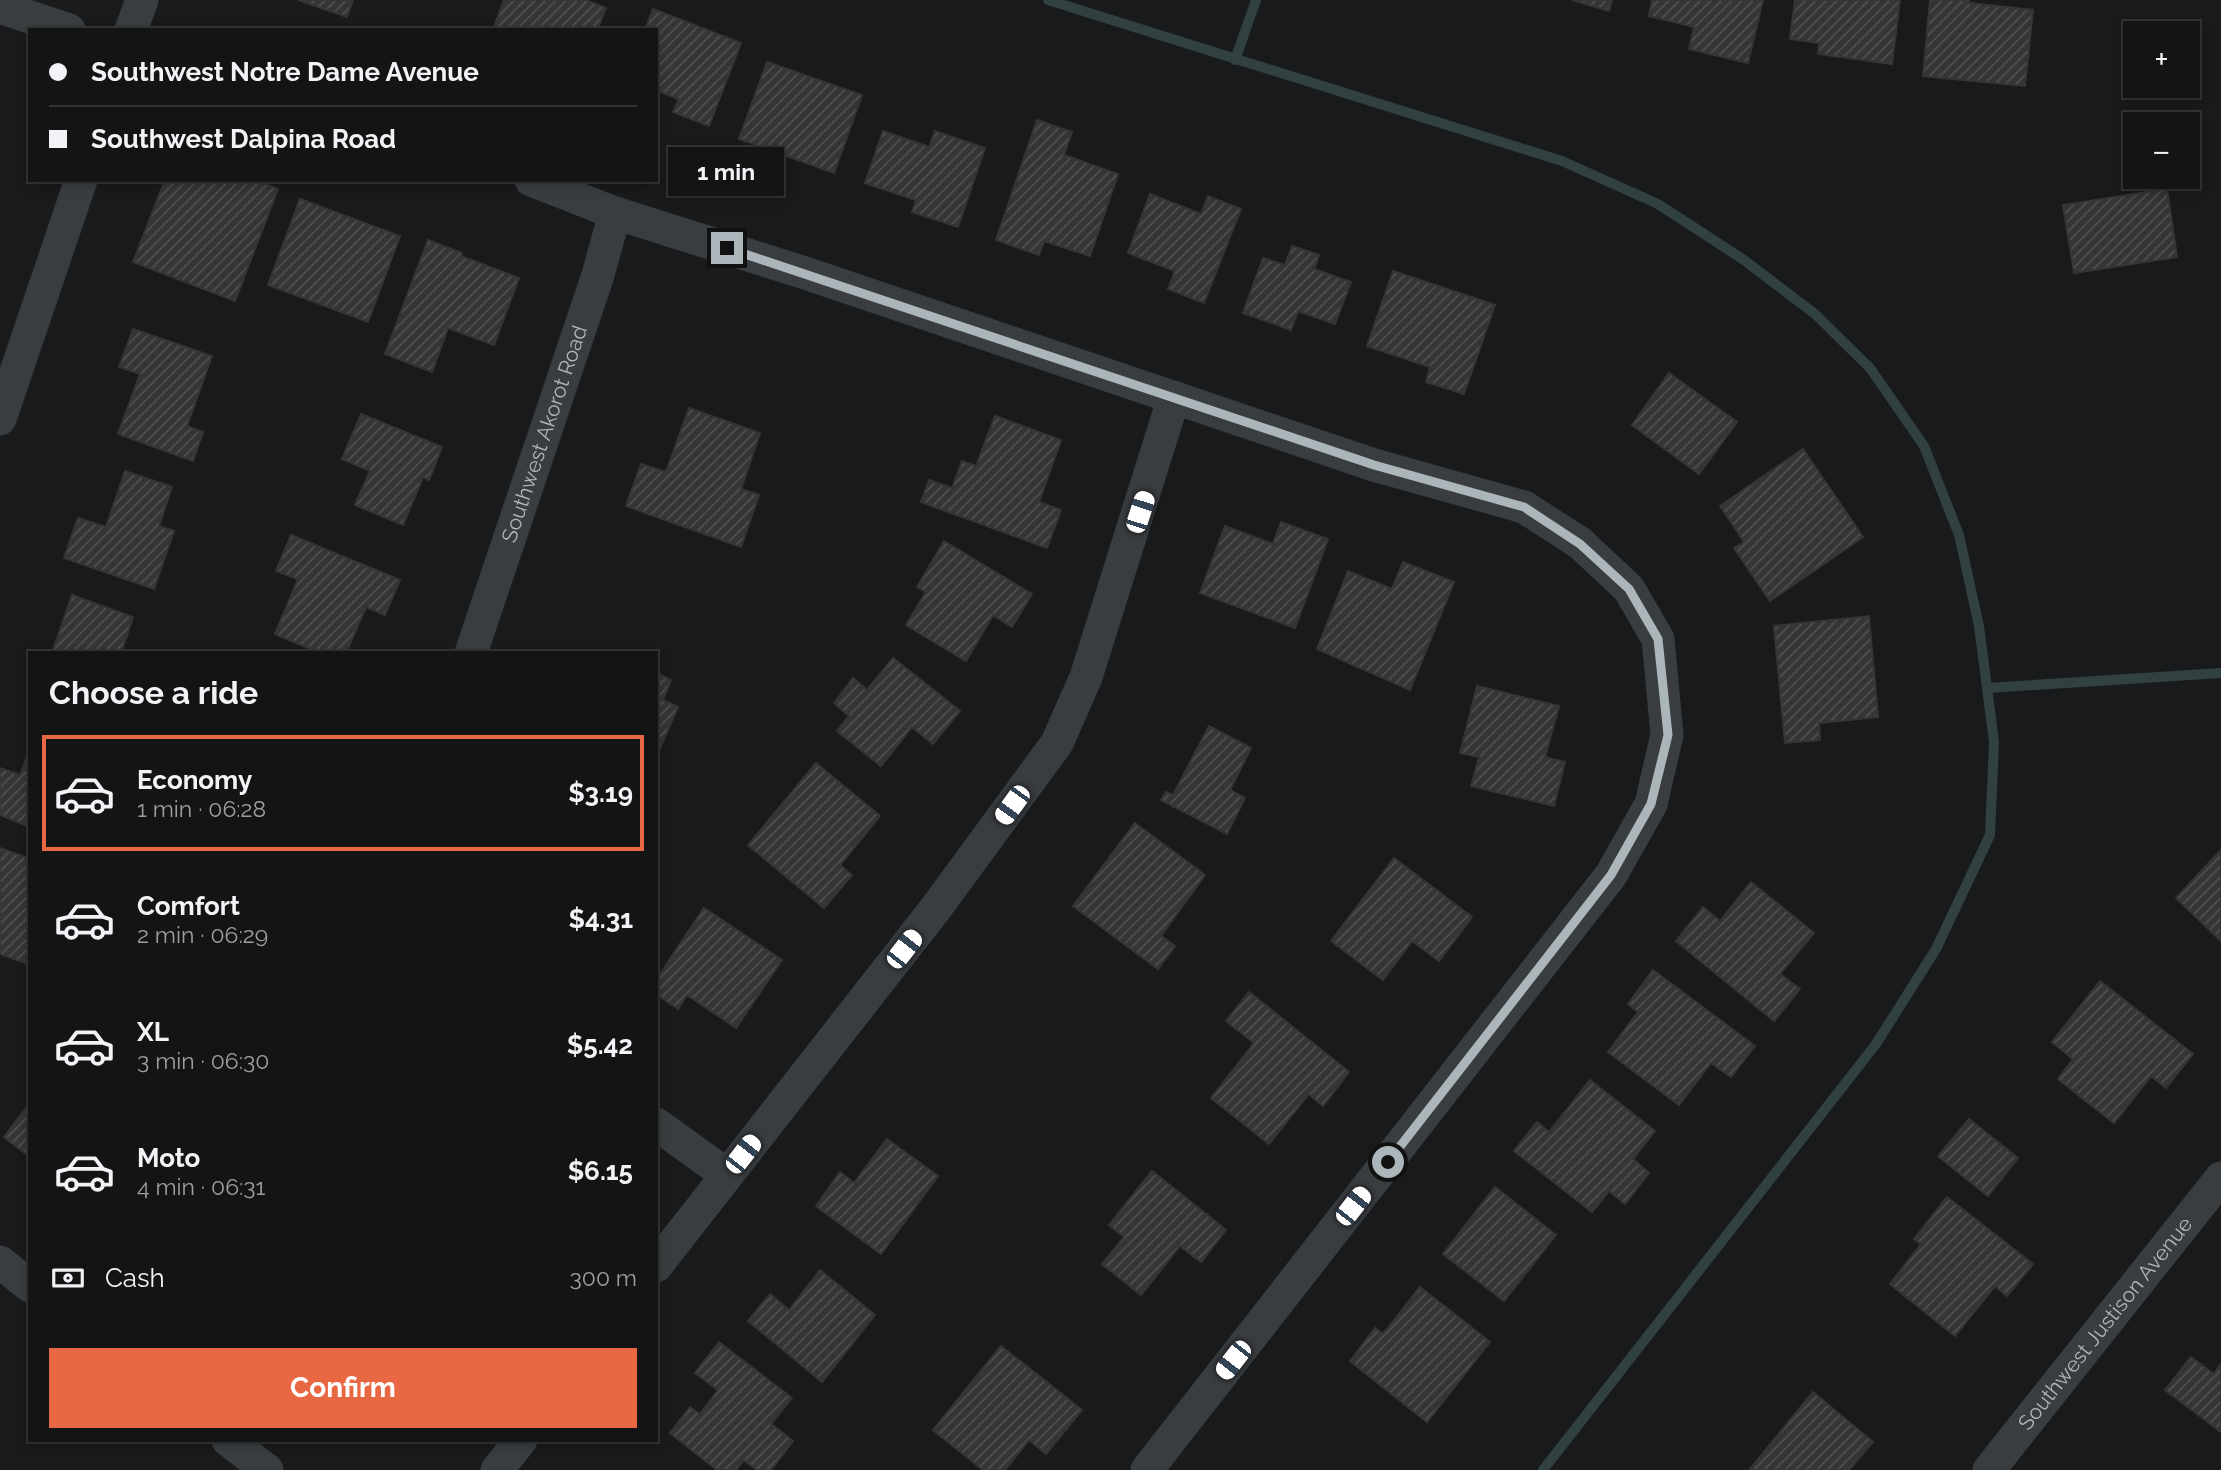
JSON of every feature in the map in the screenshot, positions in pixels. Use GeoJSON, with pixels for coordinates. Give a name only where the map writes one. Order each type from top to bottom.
{"type":"FeatureCollection","features":[{"type":"Feature","properties":{"kind":"street"},"geometry":{"type":"LineString","coordinates":[[132,28],[142,0]]}},
{"type":"Feature","properties":{"kind":"street"},"geometry":{"type":"LineString","coordinates":[[0,7],[63,28]]}},
{"type":"Feature","properties":{"kind":"street"},"geometry":{"type":"LineString","coordinates":[[0,419],[80,182]]}},
{"type":"Feature","properties":{"kind":"street"},"geometry":{"type":"LineString","coordinates":[[536,182],[615,213],[805,273],[1374,465],[1524,507],[1580,544],[1629,589],[1658,639],[1668,735],[1651,804],[1611,875],[1147,1470]]}},
{"type":"Feature","properties":{"kind":"street","name":"Southwest Akorot Road"},"geometry":{"type":"LineString","coordinates":[[472,651],[594,287],[615,213]]}},
{"type":"Feature","properties":{"kind":"street"},"geometry":{"type":"LineString","coordinates":[[658,1263],[936,908],[1057,743],[1086,677],[1174,397]]}},
{"type":"Feature","properties":{"kind":"street"},"geometry":{"type":"LineString","coordinates":[[658,1125],[727,1175]]}},
{"type":"Feature","properties":{"kind":"street","name":"Southwest Justison Avenue"},"geometry":{"type":"LineString","coordinates":[[1989,1470],[2221,1178]]}},
{"type":"Feature","properties":{"kind":"street"},"geometry":{"type":"LineString","coordinates":[[0,1262],[28,1284]]}},
{"type":"Feature","properties":{"kind":"street"},"geometry":{"type":"LineString","coordinates":[[231,1442],[267,1470]]}},
{"type":"Feature","properties":{"kind":"street"},"geometry":{"type":"LineString","coordinates":[[497,1470],[519,1442]]}},
{"type":"Feature","properties":{"kind":"building"},"geometry":{"type":"Polygon","coordinates":[[[298,0],[353,0],[347,17],[298,0]]]}},
{"type":"Feature","properties":{"kind":"building"},"geometry":{"type":"Polygon","coordinates":[[[504,0],[586,0],[606,8],[598,28],[494,28],[504,0]]]}},
{"type":"Feature","properties":{"kind":"building"},"geometry":{"type":"Polygon","coordinates":[[[1572,0],[1612,0],[1609,11],[1572,0]]]}},
{"type":"Feature","properties":{"kind":"building"},"geometry":{"type":"Polygon","coordinates":[[[1652,0],[1763,0],[1748,63],[1689,49],[1694,27],[1649,16],[1652,0]]]}},
{"type":"Feature","properties":{"kind":"building"},"geometry":{"type":"Polygon","coordinates":[[[1795,0],[1900,0],[1892,64],[1818,54],[1819,43],[1790,39],[1795,0]]]}},
{"type":"Feature","properties":{"kind":"building"},"geometry":{"type":"Polygon","coordinates":[[[1930,0],[1969,0],[1969,3],[2033,10],[2025,86],[1923,76],[1930,0]]]}},
{"type":"Feature","properties":{"kind":"building"},"geometry":{"type":"Polygon","coordinates":[[[653,9],[741,43],[709,126],[673,112],[679,99],[658,91],[658,28],[646,28],[653,9]]]}},
{"type":"Feature","properties":{"kind":"building"},"geometry":{"type":"Polygon","coordinates":[[[767,62],[862,95],[834,173],[739,139],[767,62]]]}},
{"type":"Feature","properties":{"kind":"building"},"geometry":{"type":"Polygon","coordinates":[[[1037,120],[1072,132],[1064,155],[1118,174],[1090,256],[1044,241],[1039,255],[996,240],[1037,120]]]}},
{"type":"Feature","properties":{"kind":"building"},"geometry":{"type":"Polygon","coordinates":[[[883,131],[929,147],[935,131],[985,148],[958,227],[912,212],[916,200],[865,183],[883,131]]]}},
{"type":"Feature","properties":{"kind":"building"},"geometry":{"type":"Polygon","coordinates":[[[164,182],[214,182],[222,185],[223,182],[261,182],[278,189],[235,301],[133,262],[164,182]]]}},
{"type":"Feature","properties":{"kind":"building"},"geometry":{"type":"Polygon","coordinates":[[[2167,189],[2177,257],[2074,273],[2063,205],[2167,189]]]}},
{"type":"Feature","properties":{"kind":"building"},"geometry":{"type":"Polygon","coordinates":[[[1150,194],[1201,214],[1208,196],[1241,209],[1204,303],[1168,289],[1175,271],[1128,253],[1150,194]]]}},
{"type":"Feature","properties":{"kind":"building"},"geometry":{"type":"Polygon","coordinates":[[[300,199],[400,236],[368,322],[268,285],[300,199]]]}},
{"type":"Feature","properties":{"kind":"building"},"geometry":{"type":"Polygon","coordinates":[[[428,240],[519,278],[494,345],[448,328],[432,372],[385,354],[428,240]]]}},
{"type":"Feature","properties":{"kind":"building"},"geometry":{"type":"Polygon","coordinates":[[[1292,246],[1319,255],[1314,269],[1351,282],[1335,324],[1298,311],[1291,330],[1243,313],[1263,258],[1285,265],[1292,246]]]}},
{"type":"Feature","properties":{"kind":"building"},"geometry":{"type":"Polygon","coordinates":[[[1393,271],[1495,305],[1464,394],[1426,382],[1430,367],[1367,346],[1393,271]]]}},
{"type":"Feature","properties":{"kind":"building"},"geometry":{"type":"Polygon","coordinates":[[[133,329],[212,356],[187,426],[203,432],[193,461],[118,434],[140,374],[119,367],[133,329]]]}},
{"type":"Feature","properties":{"kind":"building"},"geometry":{"type":"Polygon","coordinates":[[[1669,373],[1737,422],[1699,474],[1632,425],[1669,373]]]}},
{"type":"Feature","properties":{"kind":"building"},"geometry":{"type":"Polygon","coordinates":[[[689,408],[760,433],[741,489],[759,495],[741,547],[626,506],[641,464],[666,472],[689,408]]]}},
{"type":"Feature","properties":{"kind":"building"},"geometry":{"type":"Polygon","coordinates":[[[361,414],[442,447],[429,480],[423,477],[403,525],[355,505],[370,471],[342,459],[361,414]]]}},
{"type":"Feature","properties":{"kind":"building"},"geometry":{"type":"Polygon","coordinates":[[[995,416],[1061,440],[1039,502],[1061,510],[1047,548],[921,502],[929,480],[952,488],[962,461],[976,466],[995,416]]]}},
{"type":"Feature","properties":{"kind":"building"},"geometry":{"type":"Polygon","coordinates":[[[1803,449],[1863,537],[1770,601],[1734,548],[1744,542],[1720,506],[1803,449]]]}},
{"type":"Feature","properties":{"kind":"building"},"geometry":{"type":"Polygon","coordinates":[[[125,471],[172,487],[159,526],[174,531],[154,589],[64,558],[78,518],[106,527],[125,471]]]}},
{"type":"Feature","properties":{"kind":"building"},"geometry":{"type":"Polygon","coordinates":[[[1281,522],[1328,539],[1295,628],[1200,593],[1225,526],[1273,544],[1281,522]]]}},
{"type":"Feature","properties":{"kind":"building"},"geometry":{"type":"Polygon","coordinates":[[[291,535],[400,580],[385,615],[366,607],[347,651],[315,651],[275,634],[298,579],[276,571],[291,535]]]}},
{"type":"Feature","properties":{"kind":"building"},"geometry":{"type":"Polygon","coordinates":[[[944,541],[1032,594],[1012,627],[993,615],[966,661],[906,625],[926,592],[917,587],[944,541]]]}},
{"type":"Feature","properties":{"kind":"building"},"geometry":{"type":"Polygon","coordinates":[[[1403,562],[1454,582],[1410,690],[1317,649],[1348,571],[1392,589],[1403,562]]]}},
{"type":"Feature","properties":{"kind":"building"},"geometry":{"type":"Polygon","coordinates":[[[72,595],[133,617],[122,651],[53,651],[72,595]]]}},
{"type":"Feature","properties":{"kind":"building"},"geometry":{"type":"Polygon","coordinates":[[[1869,616],[1878,717],[1819,723],[1820,740],[1785,743],[1774,626],[1869,616]]]}},
{"type":"Feature","properties":{"kind":"building"},"geometry":{"type":"Polygon","coordinates":[[[893,658],[960,711],[933,744],[912,727],[881,766],[837,731],[849,716],[834,703],[853,678],[867,690],[893,658]]]}},
{"type":"Feature","properties":{"kind":"building"},"geometry":{"type":"Polygon","coordinates":[[[658,674],[671,680],[663,700],[678,707],[658,752],[658,674]]]}},
{"type":"Feature","properties":{"kind":"building"},"geometry":{"type":"Polygon","coordinates":[[[1477,686],[1559,706],[1545,757],[1565,762],[1554,806],[1471,786],[1479,757],[1460,753],[1477,686]]]}},
{"type":"Feature","properties":{"kind":"building"},"geometry":{"type":"Polygon","coordinates":[[[1209,726],[1251,748],[1230,790],[1245,798],[1227,834],[1161,800],[1166,792],[1173,795],[1209,726]]]}},
{"type":"Feature","properties":{"kind":"building"},"geometry":{"type":"Polygon","coordinates":[[[28,754],[28,826],[0,815],[0,768],[20,775],[28,754]]]}},
{"type":"Feature","properties":{"kind":"building"},"geometry":{"type":"Polygon","coordinates":[[[816,763],[880,816],[840,865],[852,875],[824,908],[748,845],[816,763]]]}},
{"type":"Feature","properties":{"kind":"building"},"geometry":{"type":"Polygon","coordinates":[[[1135,823],[1205,875],[1161,936],[1175,946],[1158,969],[1073,906],[1135,823]]]}},
{"type":"Feature","properties":{"kind":"building"},"geometry":{"type":"Polygon","coordinates":[[[0,848],[28,858],[28,956],[25,963],[0,954],[0,848]]]}},
{"type":"Feature","properties":{"kind":"building"},"geometry":{"type":"Polygon","coordinates":[[[2221,850],[2221,941],[2176,898],[2221,850]]]}},
{"type":"Feature","properties":{"kind":"building"},"geometry":{"type":"Polygon","coordinates":[[[1394,858],[1472,917],[1439,961],[1412,941],[1383,980],[1331,941],[1394,858]]]}},
{"type":"Feature","properties":{"kind":"building"},"geometry":{"type":"Polygon","coordinates":[[[1751,882],[1814,933],[1780,974],[1800,989],[1774,1021],[1676,941],[1703,907],[1720,921],[1751,882]]]}},
{"type":"Feature","properties":{"kind":"building"},"geometry":{"type":"Polygon","coordinates":[[[704,908],[782,960],[736,1028],[687,995],[678,1009],[658,995],[658,977],[704,908]]]}},
{"type":"Feature","properties":{"kind":"building"},"geometry":{"type":"Polygon","coordinates":[[[1653,970],[1755,1046],[1731,1077],[1711,1063],[1679,1105],[1608,1052],[1638,1012],[1628,1004],[1653,970]]]}},
{"type":"Feature","properties":{"kind":"building"},"geometry":{"type":"Polygon","coordinates":[[[2100,981],[2193,1054],[2166,1088],[2151,1076],[2114,1123],[2058,1079],[2073,1059],[2052,1042],[2100,981]]]}},
{"type":"Feature","properties":{"kind":"building"},"geometry":{"type":"Polygon","coordinates":[[[1249,992],[1349,1072],[1323,1106],[1309,1094],[1269,1144],[1211,1098],[1254,1043],[1226,1021],[1249,992]]]}},
{"type":"Feature","properties":{"kind":"building"},"geometry":{"type":"Polygon","coordinates":[[[1590,1080],[1655,1131],[1633,1159],[1649,1173],[1625,1204],[1609,1191],[1592,1212],[1514,1151],[1537,1122],[1549,1132],[1590,1080]]]}},
{"type":"Feature","properties":{"kind":"building"},"geometry":{"type":"Polygon","coordinates":[[[28,1106],[28,1155],[4,1137],[28,1106]]]}},
{"type":"Feature","properties":{"kind":"building"},"geometry":{"type":"Polygon","coordinates":[[[1969,1119],[2018,1158],[1988,1196],[1938,1156],[1969,1119]]]}},
{"type":"Feature","properties":{"kind":"building"},"geometry":{"type":"Polygon","coordinates":[[[887,1139],[938,1176],[881,1254],[816,1206],[840,1172],[854,1183],[887,1139]]]}},
{"type":"Feature","properties":{"kind":"building"},"geometry":{"type":"Polygon","coordinates":[[[1152,1171],[1226,1230],[1201,1262],[1180,1246],[1141,1295],[1102,1264],[1124,1237],[1109,1225],[1152,1171]]]}},
{"type":"Feature","properties":{"kind":"building"},"geometry":{"type":"Polygon","coordinates":[[[1495,1187],[1556,1235],[1504,1301],[1443,1254],[1495,1187]]]}},
{"type":"Feature","properties":{"kind":"building"},"geometry":{"type":"Polygon","coordinates":[[[1947,1197],[2033,1264],[2007,1296],[1995,1286],[1955,1336],[1890,1284],[1921,1244],[1914,1239],[1947,1197]]]}},
{"type":"Feature","properties":{"kind":"building"},"geometry":{"type":"Polygon","coordinates":[[[820,1270],[875,1315],[822,1382],[748,1321],[770,1294],[789,1310],[820,1270]]]}},
{"type":"Feature","properties":{"kind":"building"},"geometry":{"type":"Polygon","coordinates":[[[1420,1287],[1490,1342],[1427,1422],[1350,1361],[1375,1328],[1383,1334],[1420,1287]]]}},
{"type":"Feature","properties":{"kind":"building"},"geometry":{"type":"Polygon","coordinates":[[[719,1342],[792,1398],[771,1424],[793,1441],[771,1470],[757,1470],[744,1460],[736,1470],[717,1470],[670,1433],[690,1407],[700,1414],[718,1390],[695,1373],[719,1342]]]}},
{"type":"Feature","properties":{"kind":"building"},"geometry":{"type":"Polygon","coordinates":[[[1001,1346],[1082,1410],[1046,1454],[1029,1440],[1005,1470],[983,1470],[933,1430],[1001,1346]]]}},
{"type":"Feature","properties":{"kind":"building"},"geometry":{"type":"Polygon","coordinates":[[[2191,1357],[2214,1374],[2221,1364],[2221,1432],[2165,1390],[2191,1357]]]}},
{"type":"Feature","properties":{"kind":"building"},"geometry":{"type":"Polygon","coordinates":[[[1813,1392],[1873,1442],[1849,1470],[1749,1470],[1813,1392]]]}},
{"type":"Feature","properties":{"kind":"waterway"},"geometry":{"type":"LineString","coordinates":[[1048,0],[1562,161],[1658,204],[1744,260],[1815,314],[1870,368],[1924,446],[1959,535],[1979,626],[1994,742],[1990,835],[1936,949],[1876,1044],[1543,1470]]}},
{"type":"Feature","properties":{"kind":"waterway"},"geometry":{"type":"LineString","coordinates":[[1235,60],[1256,0]]}},
{"type":"Feature","properties":{"kind":"waterway"},"geometry":{"type":"LineString","coordinates":[[1987,688],[2221,673]]}},
{"type":"Feature","properties":{"kind":"route"},"geometry":{"type":"LineString","coordinates":[[727,248],[1374,465],[1524,507],[1580,544],[1629,589],[1658,639],[1668,735],[1651,804],[1611,875],[1388,1162]]}}]}
